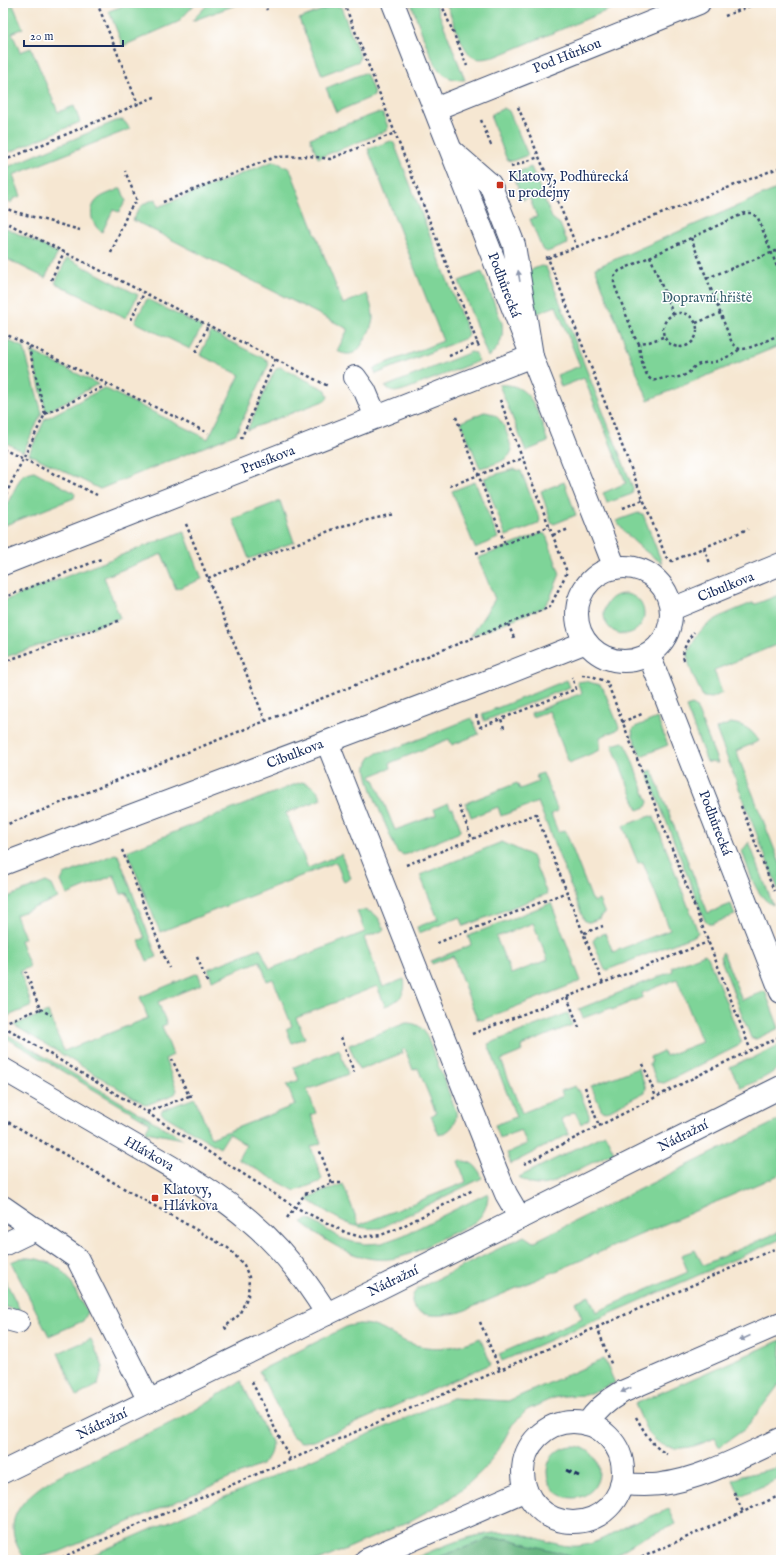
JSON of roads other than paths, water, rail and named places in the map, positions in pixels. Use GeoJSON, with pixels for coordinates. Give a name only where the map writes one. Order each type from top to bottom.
{"type":"FeatureCollection","features":[{"type":"Feature","properties":{"kind":"street","name":"Podhůrecká"},"geometry":{"type":"LineString","coordinates":[[393,3],[615,568]]}},
{"type":"Feature","properties":{"kind":"street","name":"Pod Hůrkou"},"geometry":{"type":"LineString","coordinates":[[435,109],[699,3]]}},
{"type":"Feature","properties":{"kind":"street","name":"Prusíkova"},"geometry":{"type":"LineString","coordinates":[[3,564],[532,356]]}},
{"type":"Feature","properties":{"kind":"street"},"geometry":{"type":"LineString","coordinates":[[355,377],[365,391],[376,417]]}},
{"type":"Feature","properties":{"kind":"street","name":"Cibulkova"},"geometry":{"type":"LineString","coordinates":[[672,609],[781,564]]}},
{"type":"Feature","properties":{"kind":"street"},"geometry":{"type":"LineString","coordinates":[[615,568],[637,568],[648,573],[664,588],[672,609],[669,630],[664,640],[658,648],[649,655],[638,660],[627,662],[615,661],[604,657],[594,651],[586,642],[579,630],[577,617],[578,604],[583,591],[591,580],[602,572],[615,568]]}},
{"type":"Feature","properties":{"kind":"street","name":"Cibulkova"},"geometry":{"type":"LineString","coordinates":[[3,864],[480,684],[586,642]]}},
{"type":"Feature","properties":{"kind":"street","name":"Podhůrecká"},"geometry":{"type":"LineString","coordinates":[[649,655],[781,992]]}},
{"type":"Feature","properties":{"kind":"street"},"geometry":{"type":"LineString","coordinates":[[327,742],[499,1177],[506,1194],[520,1218]]}},
{"type":"Feature","properties":{"kind":"street","name":"Hlávkova"},"geometry":{"type":"LineString","coordinates":[[3,1069],[183,1174],[250,1220],[292,1265],[313,1292],[327,1314]]}},
{"type":"Feature","properties":{"kind":"street","name":"Nádražní"},"geometry":{"type":"LineString","coordinates":[[3,1472],[327,1314],[781,1087]]}},
{"type":"Feature","properties":{"kind":"street"},"geometry":{"type":"LineString","coordinates":[[3,1207],[77,1258],[149,1401]]}},
{"type":"Feature","properties":{"kind":"street"},"geometry":{"type":"LineString","coordinates":[[3,1246],[36,1229]]}},
{"type":"Feature","properties":{"kind":"street"},"geometry":{"type":"LineString","coordinates":[[587,1424],[592,1416],[603,1405],[622,1392],[781,1323]]}},
{"type":"Feature","properties":{"kind":"street"},"geometry":{"type":"LineString","coordinates":[[572,1422],[587,1424],[605,1434],[612,1440],[618,1449],[623,1469],[622,1484],[616,1498],[602,1513],[584,1521],[574,1522],[558,1520],[545,1514],[534,1503],[526,1490],[522,1475],[524,1460],[527,1451],[536,1438],[557,1424],[572,1422]]}},
{"type":"Feature","properties":{"kind":"street"},"geometry":{"type":"LineString","coordinates":[[622,1484],[646,1485],[676,1482],[699,1475],[781,1440]]}},
{"type":"Feature","properties":{"kind":"street"},"geometry":{"type":"LineString","coordinates":[[366,1560],[526,1490]]}},
{"type":"Feature","properties":{"kind":"railway"},"geometry":{"type":"LineString","coordinates":[[566,1470],[579,1476]]}},
{"type":"Feature","properties":{"kind":"place","name":"Klatovy, Podhůrecká u prodejny"},"geometry":{"type":"Point","coordinates":[500,185]}},
{"type":"Feature","properties":{"kind":"place","name":"Klatovy, Hlávkova"},"geometry":{"type":"Point","coordinates":[155,1198]}},
{"type":"Feature","properties":{"kind":"park label","name":"Dopravní hřiště"},"geometry":{"type":"Point","coordinates":[707,298]}}]}
